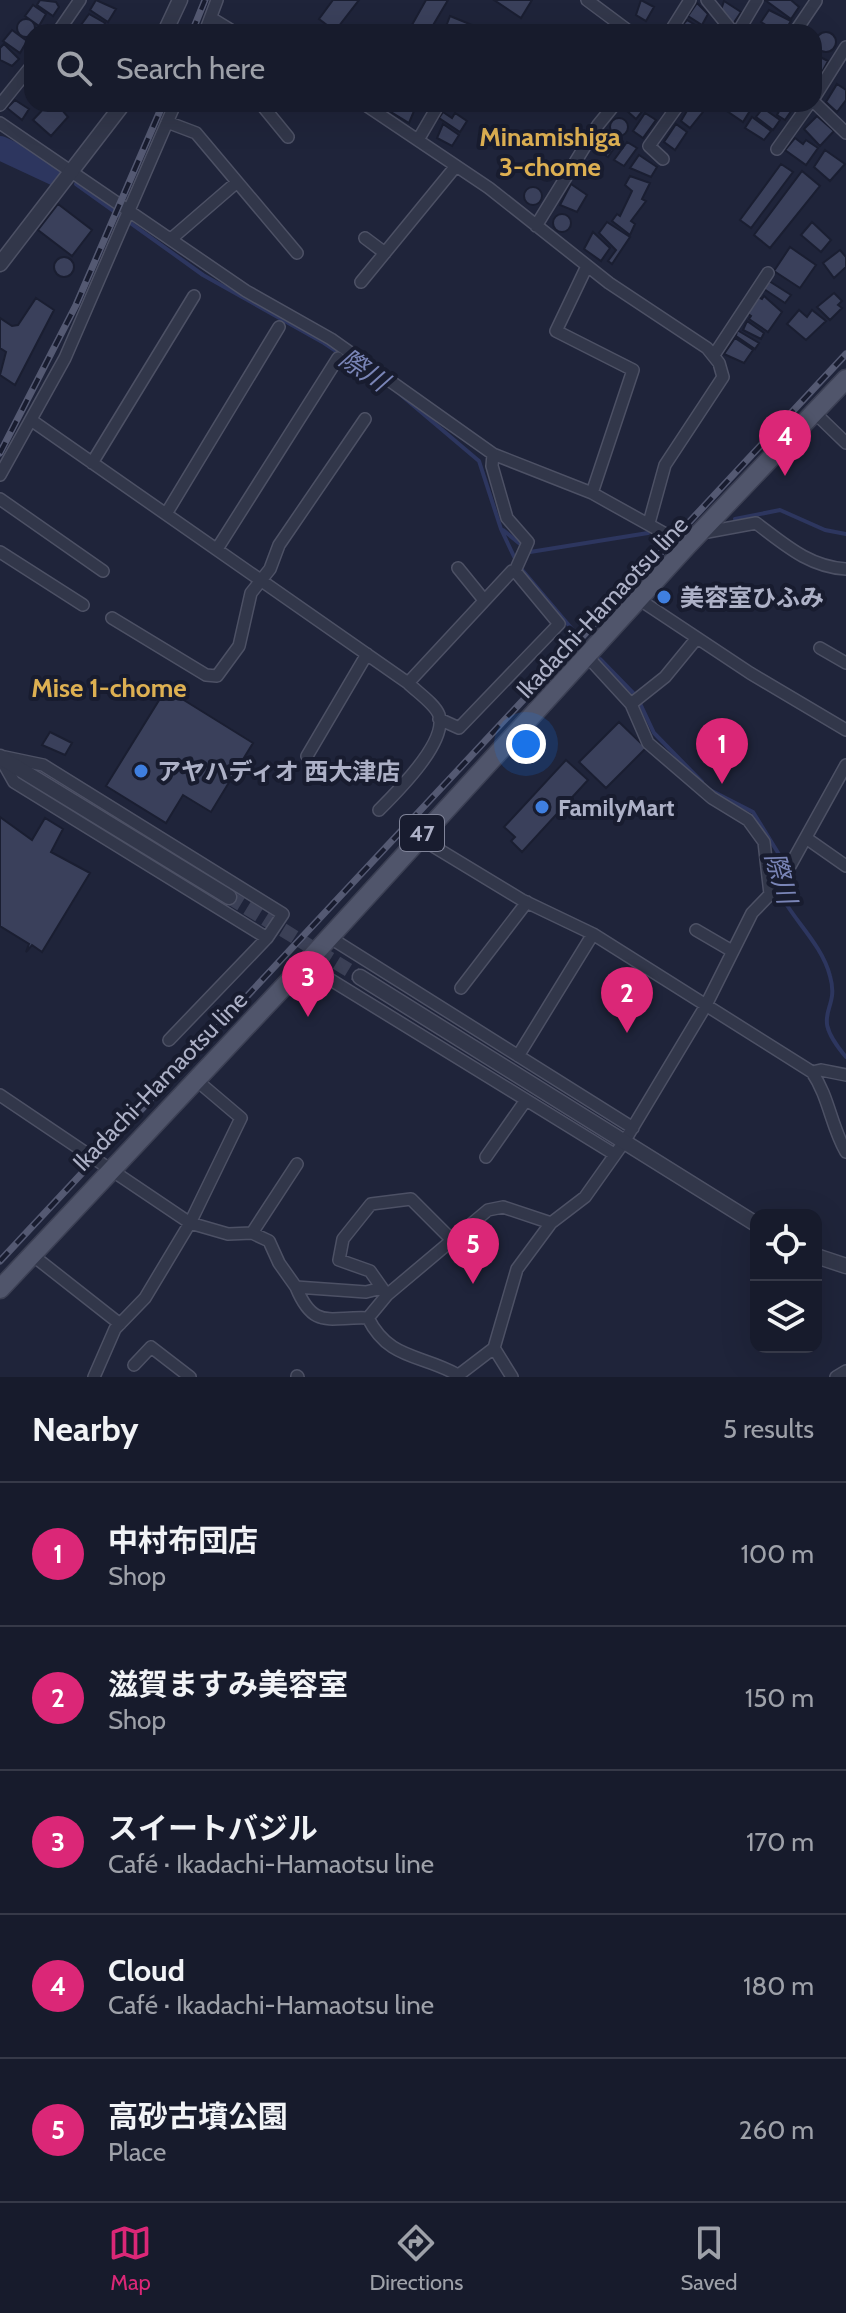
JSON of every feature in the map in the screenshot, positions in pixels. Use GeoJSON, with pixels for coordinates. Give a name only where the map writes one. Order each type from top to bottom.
{"type":"FeatureCollection","features":[{"type":"Feature","properties":{"kind":"main road","name":"Ikadachi-Hamaotsu line"},"geometry":{"type":"LineString","coordinates":[[0,1289],[109,1169],[305,964],[687,546],[846,379]]}},
{"type":"Feature","properties":{"kind":"street"},"geometry":{"type":"LineString","coordinates":[[64,24],[80,0]]}},
{"type":"Feature","properties":{"kind":"street"},"geometry":{"type":"LineString","coordinates":[[169,24],[180,0]]}},
{"type":"Feature","properties":{"kind":"street"},"geometry":{"type":"LineString","coordinates":[[208,24],[217,0]]}},
{"type":"Feature","properties":{"kind":"street"},"geometry":{"type":"LineString","coordinates":[[587,0],[619,24]]}},
{"type":"Feature","properties":{"kind":"street"},"geometry":{"type":"LineString","coordinates":[[675,24],[690,0]]}},
{"type":"Feature","properties":{"kind":"street"},"geometry":{"type":"LineString","coordinates":[[707,0],[729,24]]}},
{"type":"Feature","properties":{"kind":"street"},"geometry":{"type":"LineString","coordinates":[[741,24],[757,0]]}},
{"type":"Feature","properties":{"kind":"street"},"geometry":{"type":"LineString","coordinates":[[800,24],[816,1]]}},
{"type":"Feature","properties":{"kind":"street"},"geometry":{"type":"LineString","coordinates":[[211,18],[221,24]]}},
{"type":"Feature","properties":{"kind":"street"},"geometry":{"type":"LineString","coordinates":[[822,85],[846,47]]}},
{"type":"Feature","properties":{"kind":"street"},"geometry":{"type":"LineString","coordinates":[[0,105],[24,75]]}},
{"type":"Feature","properties":{"kind":"street"},"geometry":{"type":"LineString","coordinates":[[822,110],[846,133]]}},
{"type":"Feature","properties":{"kind":"street"},"geometry":{"type":"LineString","coordinates":[[0,264],[117,112]]}},
{"type":"Feature","properties":{"kind":"street"},"geometry":{"type":"LineString","coordinates":[[0,475],[65,358],[171,112]]}},
{"type":"Feature","properties":{"kind":"street"},"geometry":{"type":"LineString","coordinates":[[271,112],[288,137]]}},
{"type":"Feature","properties":{"kind":"street"},"geometry":{"type":"LineString","coordinates":[[376,112],[456,166],[587,266],[714,355],[723,377],[665,465],[649,523]]}},
{"type":"Feature","properties":{"kind":"street"},"geometry":{"type":"LineString","coordinates":[[418,140],[434,112]]}},
{"type":"Feature","properties":{"kind":"street"},"geometry":{"type":"LineString","coordinates":[[536,226],[609,112]]}},
{"type":"Feature","properties":{"kind":"street"},"geometry":{"type":"LineString","coordinates":[[663,159],[649,146],[673,112]]}},
{"type":"Feature","properties":{"kind":"street"},"geometry":{"type":"LineString","coordinates":[[777,149],[804,112]]}},
{"type":"Feature","properties":{"kind":"street"},"geometry":{"type":"LineString","coordinates":[[167,122],[196,133],[297,253]]}},
{"type":"Feature","properties":{"kind":"street"},"geometry":{"type":"LineString","coordinates":[[0,123],[74,170],[127,217],[171,239],[246,291],[331,339],[493,454],[592,493],[687,546]]}},
{"type":"Feature","properties":{"kind":"street"},"geometry":{"type":"LineString","coordinates":[[361,282],[456,166]]}},
{"type":"Feature","properties":{"kind":"street"},"geometry":{"type":"LineString","coordinates":[[171,239],[237,182]]}},
{"type":"Feature","properties":{"kind":"street"},"geometry":{"type":"LineString","coordinates":[[365,238],[385,253]]}},
{"type":"Feature","properties":{"kind":"street"},"geometry":{"type":"LineString","coordinates":[[587,266],[556,331],[633,370],[592,493]]}},
{"type":"Feature","properties":{"kind":"street"},"geometry":{"type":"LineString","coordinates":[[714,355],[768,273]]}},
{"type":"Feature","properties":{"kind":"street"},"geometry":{"type":"LineString","coordinates":[[92,463],[194,296]]}},
{"type":"Feature","properties":{"kind":"street"},"geometry":{"type":"LineString","coordinates":[[166,514],[279,327]]}},
{"type":"Feature","properties":{"kind":"street"},"geometry":{"type":"LineString","coordinates":[[217,549],[338,358]]}},
{"type":"Feature","properties":{"kind":"street"},"geometry":{"type":"LineString","coordinates":[[815,413],[846,443]]}},
{"type":"Feature","properties":{"kind":"street"},"geometry":{"type":"LineString","coordinates":[[112,618],[206,675],[217,676],[239,646],[251,593],[262,581],[279,545],[365,419]]}},
{"type":"Feature","properties":{"kind":"street"},"geometry":{"type":"LineString","coordinates":[[31,420],[408,683],[438,713],[439,719],[420,768],[379,810]]}},
{"type":"Feature","properties":{"kind":"street"},"geometry":{"type":"LineString","coordinates":[[408,683],[484,600],[516,571],[524,558],[528,542],[507,518],[492,466],[493,454]]}},
{"type":"Feature","properties":{"kind":"street"},"geometry":{"type":"LineString","coordinates":[[0,499],[103,571]]}},
{"type":"Feature","properties":{"kind":"street"},"geometry":{"type":"LineString","coordinates":[[702,533],[756,523],[797,554],[829,568],[846,569]]}},
{"type":"Feature","properties":{"kind":"street"},"geometry":{"type":"LineString","coordinates":[[0,552],[83,605]]}},
{"type":"Feature","properties":{"kind":"street"},"geometry":{"type":"LineString","coordinates":[[458,568],[484,600]]}},
{"type":"Feature","properties":{"kind":"street"},"geometry":{"type":"LineString","coordinates":[[439,719],[459,728],[559,624],[516,571]]}},
{"type":"Feature","properties":{"kind":"street"},"geometry":{"type":"LineString","coordinates":[[640,600],[846,730]]}},
{"type":"Feature","properties":{"kind":"street"},"geometry":{"type":"LineString","coordinates":[[631,704],[665,677],[697,638]]}},
{"type":"Feature","properties":{"kind":"street"},"geometry":{"type":"LineString","coordinates":[[820,648],[846,663]]}},
{"type":"Feature","properties":{"kind":"street"},"geometry":{"type":"LineString","coordinates":[[307,756],[367,654]]}},
{"type":"Feature","properties":{"kind":"street"},"geometry":{"type":"LineString","coordinates":[[587,656],[631,704],[648,743],[712,798],[748,820],[764,842],[774,890]]}},
{"type":"Feature","properties":{"kind":"street"},"geometry":{"type":"LineString","coordinates":[[0,757],[229,897]]}},
{"type":"Feature","properties":{"kind":"street"},"geometry":{"type":"LineString","coordinates":[[0,757],[43,765],[283,914],[267,938],[169,1040]]}},
{"type":"Feature","properties":{"kind":"street"},"geometry":{"type":"LineString","coordinates":[[0,757],[14,782],[267,938]]}},
{"type":"Feature","properties":{"kind":"street"},"geometry":{"type":"LineString","coordinates":[[368,1318],[383,1342],[397,1352],[434,1361],[457,1376],[494,1348],[517,1269],[551,1223],[585,1197],[633,1128],[705,1007],[752,913],[774,890],[846,765]]}},
{"type":"Feature","properties":{"kind":"street"},"geometry":{"type":"LineString","coordinates":[[418,837],[527,902],[593,934],[812,1072],[824,1091],[837,1136],[846,1152]]}},
{"type":"Feature","properties":{"kind":"street"},"geometry":{"type":"LineString","coordinates":[[806,838],[846,866]]}},
{"type":"Feature","properties":{"kind":"street"},"geometry":{"type":"LineString","coordinates":[[461,988],[527,902]]}},
{"type":"Feature","properties":{"kind":"street"},"geometry":{"type":"LineString","coordinates":[[696,930],[732,951]]}},
{"type":"Feature","properties":{"kind":"street"},"geometry":{"type":"LineString","coordinates":[[518,1056],[593,934]]}},
{"type":"Feature","properties":{"kind":"street"},"geometry":{"type":"LineString","coordinates":[[329,937],[633,1128]]}},
{"type":"Feature","properties":{"kind":"street"},"geometry":{"type":"LineString","coordinates":[[305,964],[526,1100],[750,1221]]}},
{"type":"Feature","properties":{"kind":"street"},"geometry":{"type":"LineString","coordinates":[[360,977],[619,1148]]}},
{"type":"Feature","properties":{"kind":"street"},"geometry":{"type":"LineString","coordinates":[[812,1072],[821,1070],[846,1075]]}},
{"type":"Feature","properties":{"kind":"street"},"geometry":{"type":"LineString","coordinates":[[94,1377],[120,1324],[145,1298],[190,1223],[241,1118],[195,1079]]}},
{"type":"Feature","properties":{"kind":"street"},"geometry":{"type":"LineString","coordinates":[[0,1095],[190,1223],[228,1234],[252,1233],[269,1241],[307,1309],[317,1317],[329,1321],[368,1318]]}},
{"type":"Feature","properties":{"kind":"street"},"geometry":{"type":"LineString","coordinates":[[486,1157],[526,1100]]}},
{"type":"Feature","properties":{"kind":"street"},"geometry":{"type":"LineString","coordinates":[[252,1233],[297,1164]]}},
{"type":"Feature","properties":{"kind":"street"},"geometry":{"type":"LineString","coordinates":[[385,1291],[370,1271],[339,1260],[343,1239],[371,1204],[411,1199],[452,1240]]}},
{"type":"Feature","properties":{"kind":"street"},"geometry":{"type":"LineString","coordinates":[[368,1318],[385,1291],[488,1210],[503,1207],[551,1223]]}},
{"type":"Feature","properties":{"kind":"street"},"geometry":{"type":"LineString","coordinates":[[31,1254],[120,1324]]}},
{"type":"Feature","properties":{"kind":"street"},"geometry":{"type":"LineString","coordinates":[[822,1258],[846,1266]]}},
{"type":"Feature","properties":{"kind":"street"},"geometry":{"type":"LineString","coordinates":[[296,1287],[385,1291]]}},
{"type":"Feature","properties":{"kind":"street"},"geometry":{"type":"LineString","coordinates":[[134,1365],[151,1347],[190,1377]]}},
{"type":"Feature","properties":{"kind":"street"},"geometry":{"type":"LineString","coordinates":[[494,1348],[512,1377]]}},
{"type":"Feature","properties":{"kind":"street"},"geometry":{"type":"LineString","coordinates":[[836,1377],[846,1371]]}},
{"type":"Feature","properties":{"kind":"building"},"geometry":{"type":"Polygon","coordinates":[[[40,0],[56,2],[59,7],[53,16],[37,5],[40,0]]]}},
{"type":"Feature","properties":{"kind":"building"},"geometry":{"type":"Polygon","coordinates":[[[96,0],[116,9],[108,22],[90,10],[96,0]]]}},
{"type":"Feature","properties":{"kind":"building"},"geometry":{"type":"Polygon","coordinates":[[[333,0],[359,0],[340,24],[326,24],[319,19],[333,0]]]}},
{"type":"Feature","properties":{"kind":"building"},"geometry":{"type":"Polygon","coordinates":[[[426,0],[448,0],[434,24],[412,24],[426,0]]]}},
{"type":"Feature","properties":{"kind":"building"},"geometry":{"type":"Polygon","coordinates":[[[494,0],[532,0],[521,18],[494,0]]]}},
{"type":"Feature","properties":{"kind":"building"},"geometry":{"type":"Polygon","coordinates":[[[641,0],[654,7],[646,21],[636,15],[641,0]]]}},
{"type":"Feature","properties":{"kind":"building"},"geometry":{"type":"Polygon","coordinates":[[[765,0],[791,0],[799,7],[791,19],[765,0]]]}},
{"type":"Feature","properties":{"kind":"building"},"geometry":{"type":"Polygon","coordinates":[[[724,1],[741,12],[733,24],[721,10],[724,1]]]}},
{"type":"Feature","properties":{"kind":"building"},"geometry":{"type":"Polygon","coordinates":[[[697,3],[708,14],[703,24],[688,16],[697,3]]]}},
{"type":"Feature","properties":{"kind":"building"},"geometry":{"type":"Polygon","coordinates":[[[33,5],[46,14],[40,24],[25,16],[33,5]]]}},
{"type":"Feature","properties":{"kind":"building"},"geometry":{"type":"Polygon","coordinates":[[[769,10],[791,21],[789,24],[761,22],[769,10]]]}},
{"type":"Feature","properties":{"kind":"building"},"geometry":{"type":"Polygon","coordinates":[[[89,14],[105,23],[105,24],[82,24],[89,14]]]}},
{"type":"Feature","properties":{"kind":"building"},"geometry":{"type":"Polygon","coordinates":[[[450,16],[470,24],[447,24],[450,16]]]}},
{"type":"Feature","properties":{"kind":"building"},"geometry":{"type":"Polygon","coordinates":[[[26,19],[33,24],[24,24],[24,36],[20,34],[17,28],[20,22],[26,19]]]}},
{"type":"Feature","properties":{"kind":"building"},"geometry":{"type":"Polygon","coordinates":[[[12,30],[24,39],[24,46],[20,53],[3,41],[12,30]]]}},
{"type":"Feature","properties":{"kind":"building"},"geometry":{"type":"Polygon","coordinates":[[[822,33],[830,33],[835,38],[833,49],[822,51],[822,33]]]}},
{"type":"Feature","properties":{"kind":"building"},"geometry":{"type":"Polygon","coordinates":[[[4,44],[19,59],[12,66],[0,60],[0,48],[4,44]]]}},
{"type":"Feature","properties":{"kind":"building"},"geometry":{"type":"Polygon","coordinates":[[[822,58],[828,61],[822,72],[822,58]]]}},
{"type":"Feature","properties":{"kind":"building"},"geometry":{"type":"Polygon","coordinates":[[[837,84],[846,90],[846,100],[837,112],[826,102],[837,84]]]}},
{"type":"Feature","properties":{"kind":"building"},"geometry":{"type":"Polygon","coordinates":[[[15,100],[27,112],[22,120],[7,108],[15,100]]]}},
{"type":"Feature","properties":{"kind":"building"},"geometry":{"type":"Polygon","coordinates":[[[40,112],[64,112],[68,117],[51,136],[33,120],[40,112]]]}},
{"type":"Feature","properties":{"kind":"building"},"geometry":{"type":"Polygon","coordinates":[[[391,112],[414,112],[409,123],[391,112]]]}},
{"type":"Feature","properties":{"kind":"building"},"geometry":{"type":"Polygon","coordinates":[[[443,112],[452,118],[455,113],[467,121],[460,132],[439,118],[443,112]]]}},
{"type":"Feature","properties":{"kind":"building"},"geometry":{"type":"Polygon","coordinates":[[[628,112],[642,112],[636,119],[628,112]]]}},
{"type":"Feature","properties":{"kind":"building"},"geometry":{"type":"Polygon","coordinates":[[[686,112],[703,112],[690,128],[681,121],[686,112]]]}},
{"type":"Feature","properties":{"kind":"building"},"geometry":{"type":"Polygon","coordinates":[[[728,112],[749,112],[743,122],[728,112]]]}},
{"type":"Feature","properties":{"kind":"building"},"geometry":{"type":"Polygon","coordinates":[[[760,112],[769,112],[780,120],[773,130],[756,117],[760,112]]]}},
{"type":"Feature","properties":{"kind":"building"},"geometry":{"type":"Polygon","coordinates":[[[779,112],[790,112],[785,120],[777,115],[779,112]]]}},
{"type":"Feature","properties":{"kind":"building"},"geometry":{"type":"Polygon","coordinates":[[[645,113],[656,120],[643,138],[633,131],[645,113]]]}},
{"type":"Feature","properties":{"kind":"building"},"geometry":{"type":"Polygon","coordinates":[[[817,116],[834,131],[820,146],[804,129],[817,116]]]}},
{"type":"Feature","properties":{"kind":"building"},"geometry":{"type":"Polygon","coordinates":[[[752,117],[771,131],[764,140],[745,128],[752,117]]]}},
{"type":"Feature","properties":{"kind":"building"},"geometry":{"type":"Polygon","coordinates":[[[619,118],[628,127],[619,136],[610,127],[619,118]]]}},
{"type":"Feature","properties":{"kind":"building"},"geometry":{"type":"Polygon","coordinates":[[[443,124],[459,135],[452,146],[437,138],[443,124]]]}},
{"type":"Feature","properties":{"kind":"building"},"geometry":{"type":"Polygon","coordinates":[[[676,124],[687,132],[675,150],[664,142],[676,124]]]}},
{"type":"Feature","properties":{"kind":"building"},"geometry":{"type":"Polygon","coordinates":[[[601,138],[615,147],[608,157],[594,148],[601,138]]]}},
{"type":"Feature","properties":{"kind":"building"},"geometry":{"type":"Polygon","coordinates":[[[795,138],[803,144],[806,140],[818,148],[806,165],[785,150],[795,138]]]}},
{"type":"Feature","properties":{"kind":"building"},"geometry":{"type":"Polygon","coordinates":[[[627,142],[637,148],[624,166],[614,160],[627,142]]]}},
{"type":"Feature","properties":{"kind":"building"},"geometry":{"type":"Polygon","coordinates":[[[825,150],[845,164],[830,181],[814,167],[825,150]]]}},
{"type":"Feature","properties":{"kind":"building"},"geometry":{"type":"Polygon","coordinates":[[[639,155],[657,167],[651,177],[630,168],[639,155]]]}},
{"type":"Feature","properties":{"kind":"building"},"geometry":{"type":"Polygon","coordinates":[[[589,161],[595,161],[600,169],[598,175],[589,177],[584,172],[584,166],[589,161]]]}},
{"type":"Feature","properties":{"kind":"building"},"geometry":{"type":"Polygon","coordinates":[[[547,163],[556,172],[547,181],[538,172],[547,163]]]}},
{"type":"Feature","properties":{"kind":"building"},"geometry":{"type":"Polygon","coordinates":[[[781,164],[793,172],[751,228],[740,220],[781,164]]]}},
{"type":"Feature","properties":{"kind":"building"},"geometry":{"type":"Polygon","coordinates":[[[802,171],[820,186],[770,248],[754,235],[802,171]]]}},
{"type":"Feature","properties":{"kind":"building"},"geometry":{"type":"Polygon","coordinates":[[[630,176],[650,183],[642,199],[646,201],[631,221],[635,224],[630,235],[612,221],[617,214],[620,216],[632,191],[625,185],[630,176]]]}},
{"type":"Feature","properties":{"kind":"building"},"geometry":{"type":"Polygon","coordinates":[[[571,184],[587,195],[577,212],[560,205],[571,184]]]}},
{"type":"Feature","properties":{"kind":"building"},"geometry":{"type":"Polygon","coordinates":[[[533,187],[542,196],[533,205],[524,196],[533,187]]]}},
{"type":"Feature","properties":{"kind":"building"},"geometry":{"type":"Polygon","coordinates":[[[58,204],[92,230],[72,256],[38,230],[58,204]]]}},
{"type":"Feature","properties":{"kind":"building"},"geometry":{"type":"Polygon","coordinates":[[[562,214],[571,223],[562,232],[553,223],[562,214]]]}},
{"type":"Feature","properties":{"kind":"building"},"geometry":{"type":"Polygon","coordinates":[[[607,222],[630,237],[612,264],[608,261],[616,250],[599,233],[607,222]]]}},
{"type":"Feature","properties":{"kind":"building"},"geometry":{"type":"Polygon","coordinates":[[[812,222],[831,240],[821,252],[801,235],[812,222]]]}},
{"type":"Feature","properties":{"kind":"building"},"geometry":{"type":"Polygon","coordinates":[[[593,232],[610,248],[601,261],[584,249],[593,232]]]}},
{"type":"Feature","properties":{"kind":"building"},"geometry":{"type":"Polygon","coordinates":[[[790,247],[816,265],[800,288],[774,271],[790,247]]]}},
{"type":"Feature","properties":{"kind":"building"},"geometry":{"type":"Polygon","coordinates":[[[840,250],[846,257],[846,267],[834,278],[823,263],[840,250]]]}},
{"type":"Feature","properties":{"kind":"building"},"geometry":{"type":"Polygon","coordinates":[[[60,257],[68,257],[74,267],[68,277],[60,277],[54,271],[54,263],[60,257]]]}},
{"type":"Feature","properties":{"kind":"building"},"geometry":{"type":"Polygon","coordinates":[[[769,281],[791,295],[785,303],[764,289],[769,281]]]}},
{"type":"Feature","properties":{"kind":"building"},"geometry":{"type":"Polygon","coordinates":[[[834,293],[842,301],[838,305],[842,308],[830,320],[817,307],[834,293]]]}},
{"type":"Feature","properties":{"kind":"building"},"geometry":{"type":"Polygon","coordinates":[[[764,296],[782,312],[768,332],[749,319],[751,316],[747,313],[758,297],[762,299],[764,296]]]}},
{"type":"Feature","properties":{"kind":"building"},"geometry":{"type":"Polygon","coordinates":[[[36,298],[54,310],[15,385],[0,375],[6,352],[0,348],[0,318],[12,326],[18,325],[36,298]]]}},
{"type":"Feature","properties":{"kind":"building"},"geometry":{"type":"Polygon","coordinates":[[[799,310],[807,317],[812,310],[826,321],[806,340],[787,324],[799,310]]]}},
{"type":"Feature","properties":{"kind":"building"},"geometry":{"type":"Polygon","coordinates":[[[747,321],[764,333],[761,339],[743,330],[747,321]]]}},
{"type":"Feature","properties":{"kind":"building"},"geometry":{"type":"Polygon","coordinates":[[[737,330],[759,343],[755,349],[736,336],[737,330]]]}},
{"type":"Feature","properties":{"kind":"building"},"geometry":{"type":"Polygon","coordinates":[[[735,338],[753,350],[744,363],[724,354],[735,338]]]}},
{"type":"Feature","properties":{"kind":"building"},"geometry":{"type":"Polygon","coordinates":[[[166,689],[253,743],[211,812],[183,795],[166,823],[106,786],[166,689]]]}},
{"type":"Feature","properties":{"kind":"building"},"geometry":{"type":"Polygon","coordinates":[[[619,722],[646,748],[606,788],[579,762],[619,722]]]}},
{"type":"Feature","properties":{"kind":"building"},"geometry":{"type":"Polygon","coordinates":[[[50,732],[72,743],[65,755],[42,745],[50,732]]]}},
{"type":"Feature","properties":{"kind":"building"},"geometry":{"type":"Polygon","coordinates":[[[566,760],[588,780],[522,852],[511,841],[515,837],[504,827],[566,760]]]}},
{"type":"Feature","properties":{"kind":"building"},"geometry":{"type":"Polygon","coordinates":[[[0,817],[32,840],[45,818],[63,829],[51,852],[90,873],[42,952],[32,945],[26,952],[29,944],[0,926],[0,817]]]}},
{"type":"Feature","properties":{"kind":"waterway","name":"際川"},"geometry":{"type":"LineString","coordinates":[[0,148],[56,174]]}},
{"type":"Feature","properties":{"kind":"waterway","name":"際川"},"geometry":{"type":"LineString","coordinates":[[76,184],[203,275],[324,343],[381,381]]}},
{"type":"Feature","properties":{"kind":"waterway","name":"際川"},"geometry":{"type":"LineString","coordinates":[[401,395],[479,461],[501,529],[518,565],[572,629]]}},
{"type":"Feature","properties":{"kind":"waterway"},"geometry":{"type":"LineString","coordinates":[[735,519],[780,510],[825,530],[846,534]]}},
{"type":"Feature","properties":{"kind":"waterway"},"geometry":{"type":"LineString","coordinates":[[503,530],[530,552],[648,533]]}},
{"type":"Feature","properties":{"kind":"waterway","name":"際川"},"geometry":{"type":"LineString","coordinates":[[600,659],[637,697],[654,733],[702,782]]}},
{"type":"Feature","properties":{"kind":"waterway","name":"際川"},"geometry":{"type":"LineString","coordinates":[[708,789],[753,812],[780,856],[779,877]]}},
{"type":"Feature","properties":{"kind":"waterway","name":"際川"},"geometry":{"type":"LineString","coordinates":[[778,890],[826,964],[832,989],[827,1021],[835,1042],[846,1057]]}},
{"type":"Feature","properties":{"kind":"tunnel"},"geometry":{"type":"LineString","coordinates":[[229,897],[360,977]]}},
{"type":"Feature","properties":{"kind":"railway"},"geometry":{"type":"LineString","coordinates":[[195,24],[205,0]]}},
{"type":"Feature","properties":{"kind":"railway"},"geometry":{"type":"LineString","coordinates":[[0,453],[76,305],[160,112]]}},
{"type":"Feature","properties":{"kind":"railway"},"geometry":{"type":"LineString","coordinates":[[0,1261],[846,354]]}},
{"type":"Feature","properties":{"kind":"place","name":"Cloud"},"geometry":{"type":"Point","coordinates":[785,476]}},
{"type":"Feature","properties":{"kind":"place","name":"美容室ひふみ"},"geometry":{"type":"Point","coordinates":[664,597]}},
{"type":"Feature","properties":{"kind":"place","name":"アヤハディオ 西大津店"},"geometry":{"type":"Point","coordinates":[141,771]}},
{"type":"Feature","properties":{"kind":"place","name":"中村布団店"},"geometry":{"type":"Point","coordinates":[722,784]}},
{"type":"Feature","properties":{"kind":"place","name":"FamilyMart"},"geometry":{"type":"Point","coordinates":[542,807]}},
{"type":"Feature","properties":{"kind":"place","name":"スイートバジル"},"geometry":{"type":"Point","coordinates":[308,1017]}},
{"type":"Feature","properties":{"kind":"place","name":"滋賀ますみ美容室"},"geometry":{"type":"Point","coordinates":[627,1033]}},
{"type":"Feature","properties":{"kind":"place","name":"高砂古墳公園"},"geometry":{"type":"Point","coordinates":[473,1284]}},
{"type":"Feature","properties":{"kind":"district","name":"Minamishiga 3-chome"},"geometry":{"type":"Point","coordinates":[550,152]}},
{"type":"Feature","properties":{"kind":"district","name":"Mise 1-chome"},"geometry":{"type":"Point","coordinates":[109,688]}}]}
